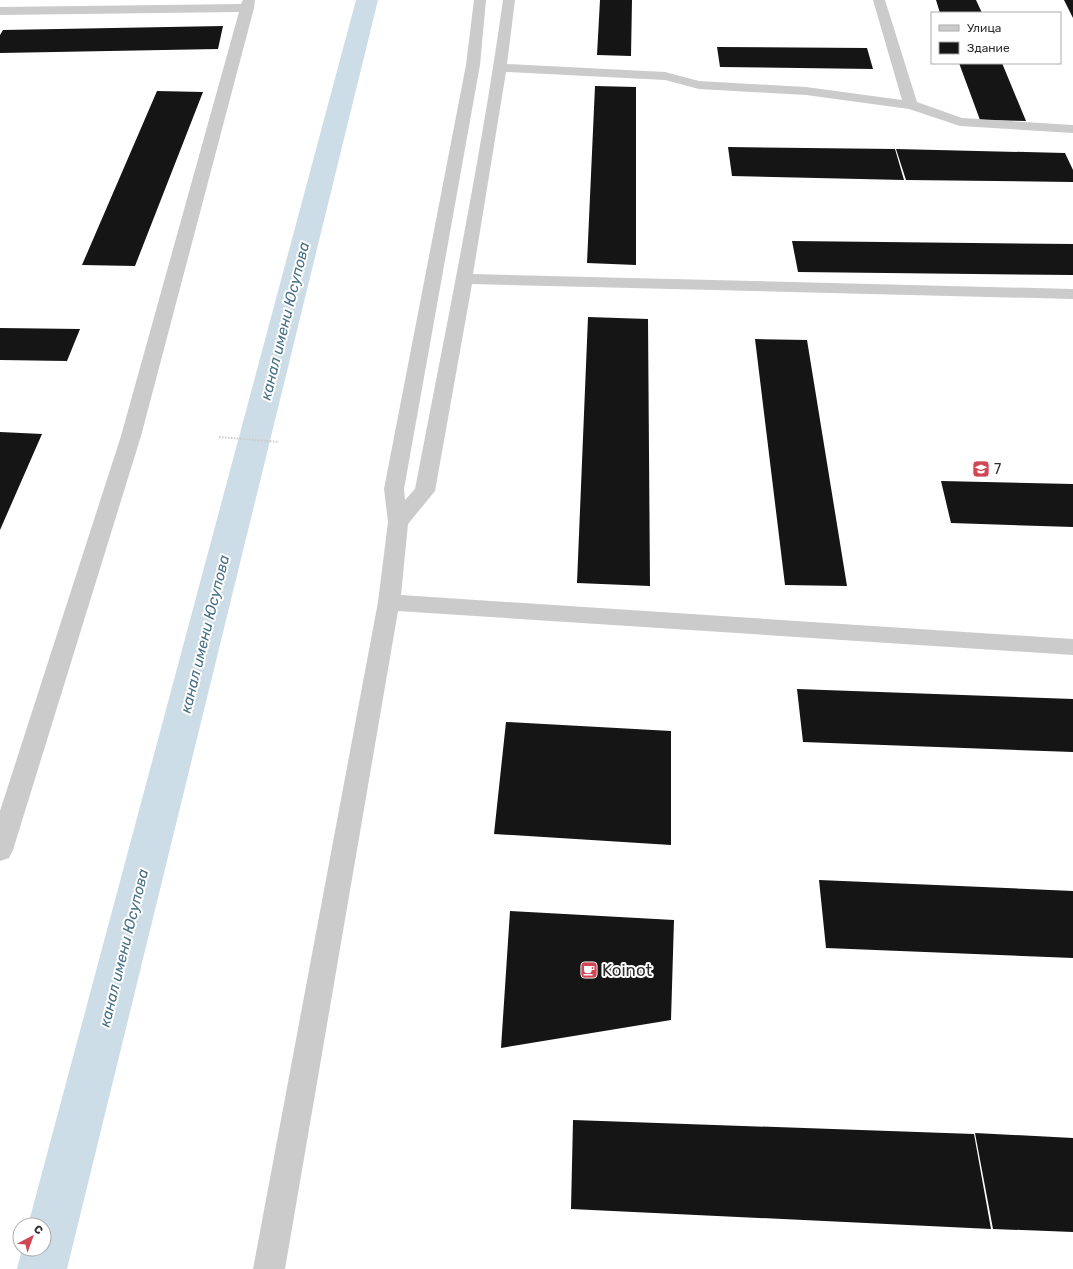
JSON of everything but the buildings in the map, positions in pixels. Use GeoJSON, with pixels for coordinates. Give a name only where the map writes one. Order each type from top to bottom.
{"type":"FeatureCollection","features":[{"type":"Feature","properties":{"kind":"street"},"geometry":{"type":"LineString","coordinates":[[879,0],[911,105]]}},
{"type":"Feature","properties":{"kind":"street"},"geometry":{"type":"LineString","coordinates":[[269,1269],[389,602],[398,522],[394,489],[473,65],[480,2],[508,3],[500,68],[464,278],[425,491],[398,522]]}},
{"type":"Feature","properties":{"kind":"street"},"geometry":{"type":"LineString","coordinates":[[0,11],[248,4],[132,436],[0,850]]}},
{"type":"Feature","properties":{"kind":"street"},"geometry":{"type":"LineString","coordinates":[[500,68],[665,76],[699,85],[806,91],[911,105],[960,122],[1073,129]]}},
{"type":"Feature","properties":{"kind":"street"},"geometry":{"type":"LineString","coordinates":[[464,278],[1073,294]]}},
{"type":"Feature","properties":{"kind":"street"},"geometry":{"type":"LineString","coordinates":[[389,602],[1073,647]]}},
{"type":"Feature","properties":{"kind":"path"},"geometry":{"type":"LineString","coordinates":[[219,437],[279,442]]}},
{"type":"Feature","properties":{"kind":"waterway","name":"канал имени Юсупова"},"geometry":{"type":"LineString","coordinates":[[42,1269],[367,0]]}},
{"type":"Feature","properties":{"kind":"place","name":"7"},"geometry":{"type":"Point","coordinates":[981,469]}},
{"type":"Feature","properties":{"kind":"place","name":"Koinot"},"geometry":{"type":"Point","coordinates":[589,970]}}]}
